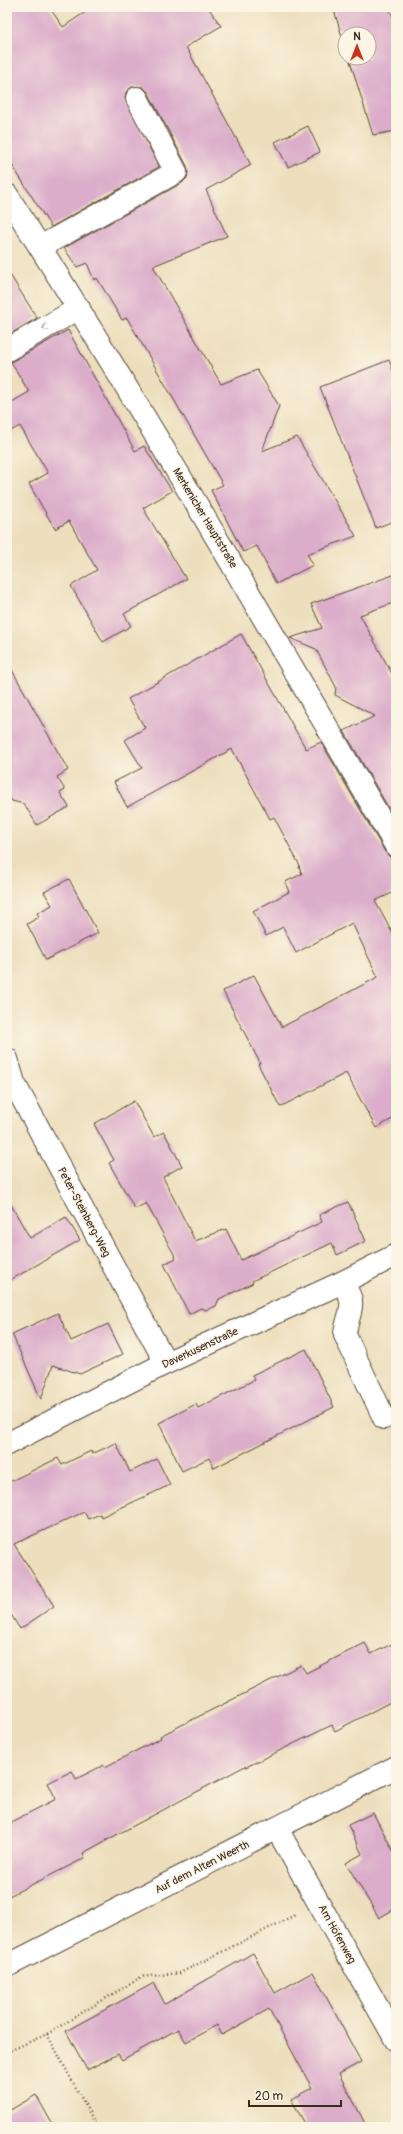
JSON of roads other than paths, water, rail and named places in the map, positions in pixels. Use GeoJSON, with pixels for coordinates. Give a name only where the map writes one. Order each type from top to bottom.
{"type":"FeatureCollection","features":[{"type":"Feature","properties":{"kind":"street"},"geometry":{"type":"LineString","coordinates":[[40,247],[176,172],[137,98]]}},
{"type":"Feature","properties":{"kind":"street","name":"Merkenicher Hauptstraße"},"geometry":{"type":"LineString","coordinates":[[7,195],[79,308],[214,532],[396,846]]}},
{"type":"Feature","properties":{"kind":"street"},"geometry":{"type":"LineString","coordinates":[[7,350],[79,308]]}},
{"type":"Feature","properties":{"kind":"street","name":"Peter-Steinberg-Weg"},"geometry":{"type":"LineString","coordinates":[[7,1059],[14,1084],[166,1363]]}},
{"type":"Feature","properties":{"kind":"street","name":"Daverkusenstraße"},"geometry":{"type":"LineString","coordinates":[[7,1444],[166,1363],[343,1282],[396,1255]]}},
{"type":"Feature","properties":{"kind":"street"},"geometry":{"type":"LineString","coordinates":[[343,1282],[351,1301],[345,1327],[345,1335],[384,1418]]}},
{"type":"Feature","properties":{"kind":"street","name":"Auf dem Alten Weerth"},"geometry":{"type":"LineString","coordinates":[[7,1966],[396,1767]]}},
{"type":"Feature","properties":{"kind":"street","name":"Am Höfenweg"},"geometry":{"type":"LineString","coordinates":[[277,1829],[396,2040]]}}]}
